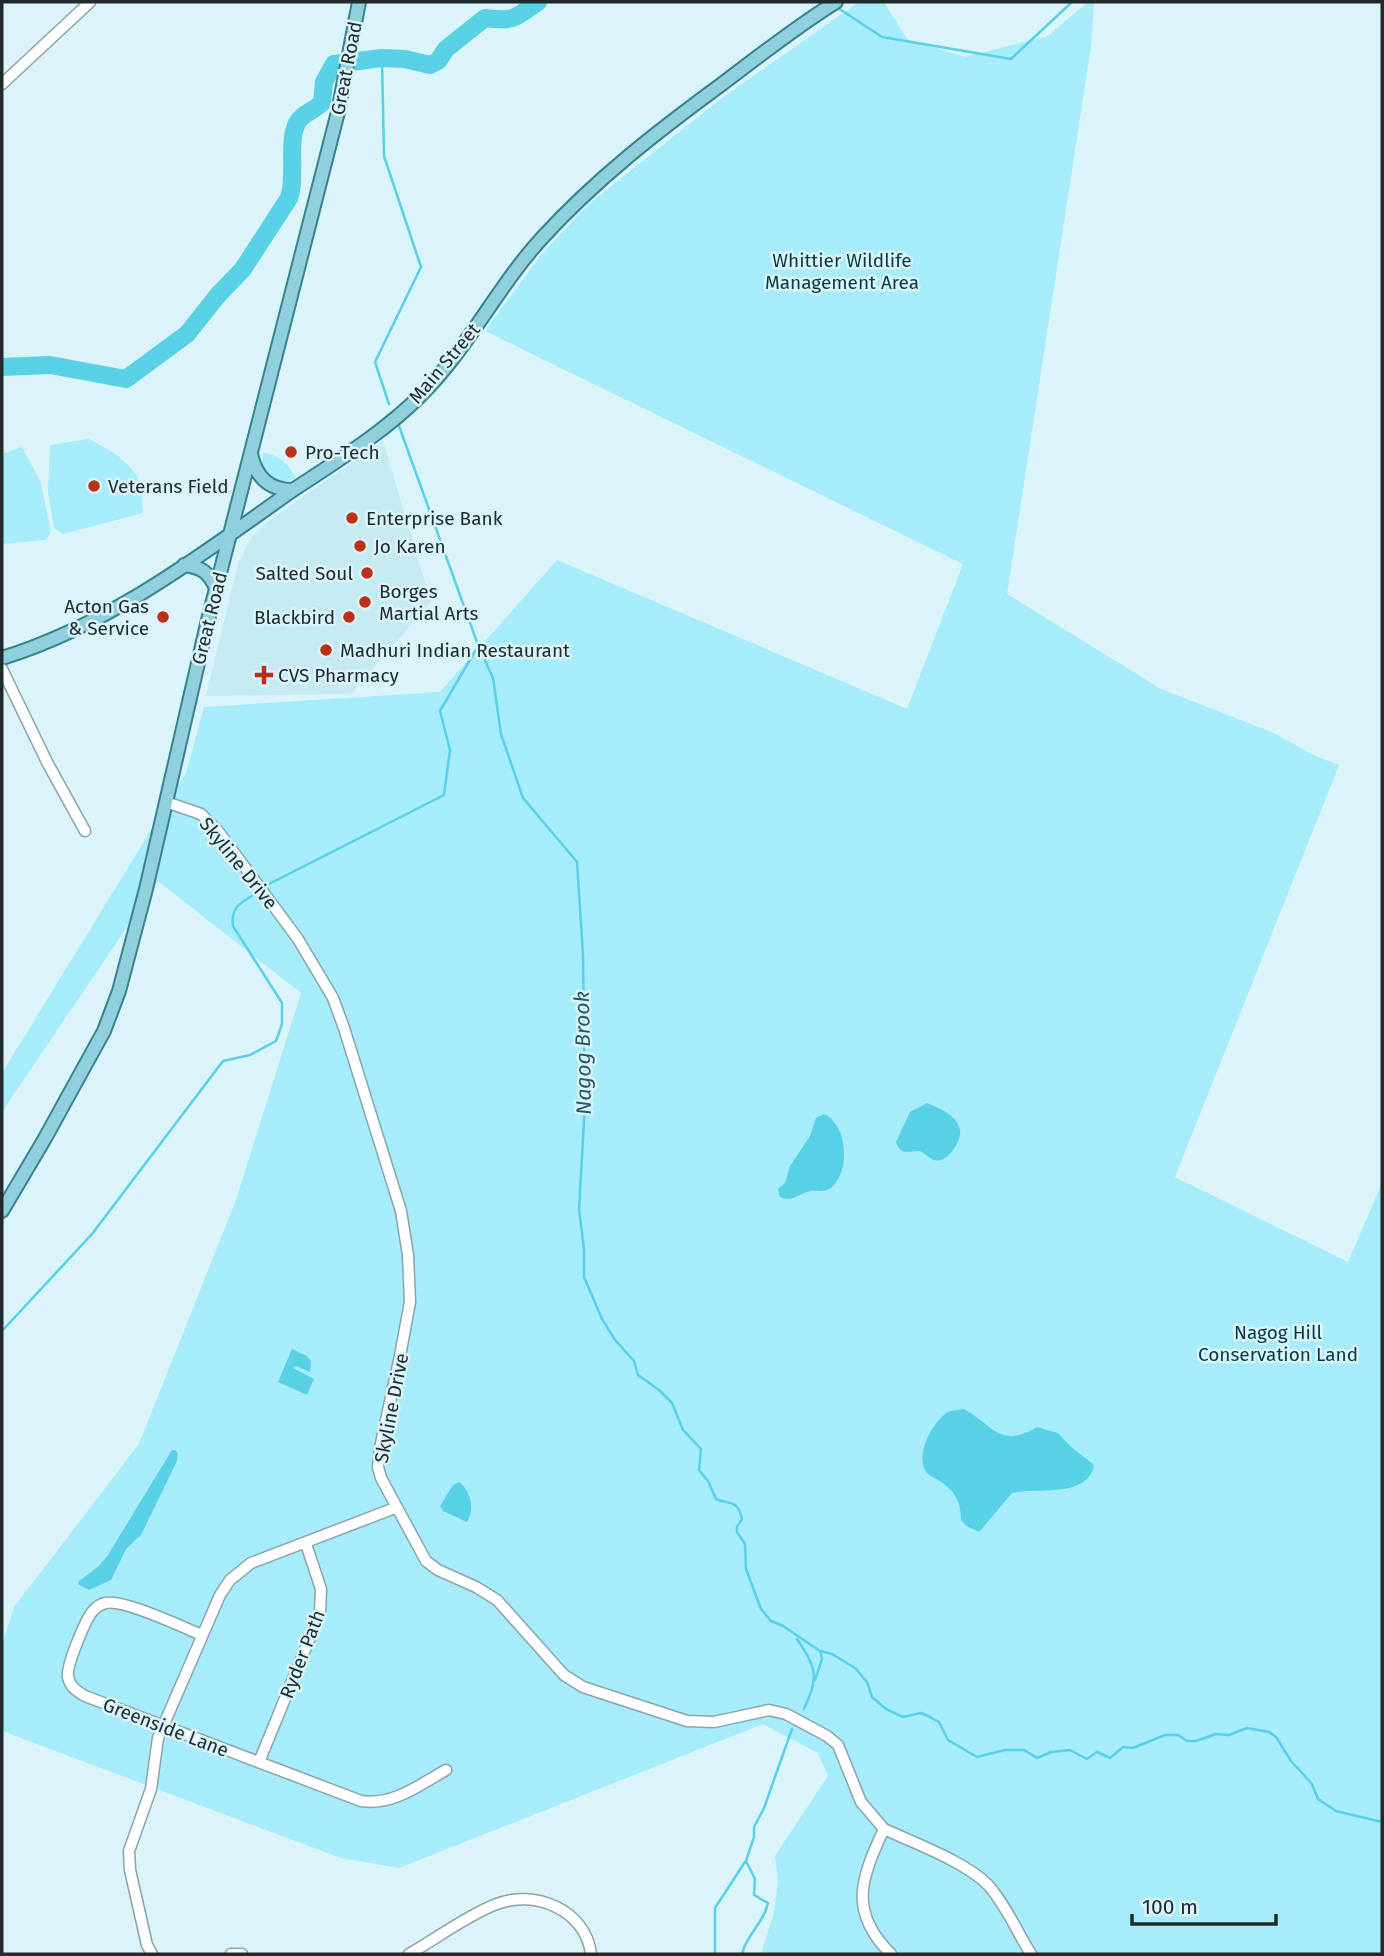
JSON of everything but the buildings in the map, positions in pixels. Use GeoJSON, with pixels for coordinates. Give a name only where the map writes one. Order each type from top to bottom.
{"type":"FeatureCollection","features":[{"type":"Feature","properties":{"kind":"main road","name":"Great Road"},"geometry":{"type":"LineString","coordinates":[[2,1211],[112,1014],[142,908],[216,589],[347,70],[359,2]]}},
{"type":"Feature","properties":{"kind":"main road","name":"Main Street"},"geometry":{"type":"LineString","coordinates":[[2,658],[71,632],[117,608],[230,536],[372,436],[420,396],[454,357],[535,246],[605,176],[654,135],[836,2]]}},
{"type":"Feature","properties":{"kind":"main road"},"geometry":{"type":"LineString","coordinates":[[251,454],[255,469],[263,480],[276,488],[293,491]]}},
{"type":"Feature","properties":{"kind":"main road"},"geometry":{"type":"LineString","coordinates":[[184,565],[202,569],[211,578],[216,589]]}},
{"type":"Feature","properties":{"kind":"street"},"geometry":{"type":"LineString","coordinates":[[2,84],[90,2]]}},
{"type":"Feature","properties":{"kind":"street"},"geometry":{"type":"LineString","coordinates":[[2,669],[59,785],[85,831]]}},
{"type":"Feature","properties":{"kind":"street","name":"Skyline Drive"},"geometry":{"type":"LineString","coordinates":[[166,802],[201,814],[218,831],[307,954],[333,998],[344,1028],[401,1211],[408,1255],[408,1313],[378,1467],[420,1552],[431,1566],[488,1593],[497,1600],[556,1667],[575,1683],[687,1721],[714,1722],[761,1710],[774,1710],[827,1736],[838,1745],[861,1802],[884,1829],[981,1878],[997,1897],[1031,1954]]}},
{"type":"Feature","properties":{"kind":"street"},"geometry":{"type":"LineString","coordinates":[[152,1954],[147,1945],[129,1860],[131,1843],[149,1797],[156,1750],[163,1726],[220,1595],[237,1573],[259,1560],[396,1508]]}},
{"type":"Feature","properties":{"kind":"street","name":"Ryder Path"},"geometry":{"type":"LineString","coordinates":[[259,1762],[320,1613],[321,1589],[306,1544]]}},
{"type":"Feature","properties":{"kind":"street","name":"Greenside Lane"},"geometry":{"type":"LineString","coordinates":[[202,1635],[118,1603],[98,1606],[88,1619],[68,1669],[69,1679],[73,1687],[85,1696],[361,1801],[391,1800],[446,1770]]}},
{"type":"Feature","properties":{"kind":"street"},"geometry":{"type":"LineString","coordinates":[[884,1829],[866,1871],[862,1903],[864,1916],[874,1935],[891,1954]]}},
{"type":"Feature","properties":{"kind":"street"},"geometry":{"type":"LineString","coordinates":[[409,1954],[486,1909],[514,1900],[546,1904],[565,1910],[584,1931],[591,1954]]}},
{"type":"Feature","properties":{"kind":"street"},"geometry":{"type":"LineString","coordinates":[[231,1954],[242,1954]]}},
{"type":"Feature","properties":{"kind":"shaded area"},"geometry":{"type":"Polygon","coordinates":[[[383,441],[431,602],[351,694],[206,696],[238,564],[251,538],[277,515],[383,441]]]}},
{"type":"Feature","properties":{"kind":"shaded area"},"geometry":{"type":"Polygon","coordinates":[[[927,1103],[951,1116],[960,1130],[959,1140],[953,1151],[944,1159],[934,1160],[920,1151],[903,1151],[896,1142],[910,1112],[927,1103]]]}},
{"type":"Feature","properties":{"kind":"shaded area"},"geometry":{"type":"Polygon","coordinates":[[[824,1114],[832,1119],[842,1137],[844,1159],[838,1179],[827,1190],[811,1191],[789,1199],[780,1197],[778,1189],[785,1183],[790,1166],[810,1136],[816,1118],[824,1114]]]}},
{"type":"Feature","properties":{"kind":"shaded area"},"geometry":{"type":"Polygon","coordinates":[[[292,1349],[311,1361],[310,1372],[296,1366],[293,1368],[314,1379],[307,1395],[278,1382],[292,1349]]]}},
{"type":"Feature","properties":{"kind":"shaded area"},"geometry":{"type":"Polygon","coordinates":[[[964,1409],[998,1433],[1014,1436],[1037,1427],[1058,1433],[1094,1465],[1090,1476],[1082,1483],[1060,1490],[1012,1493],[979,1532],[968,1527],[961,1520],[956,1496],[927,1473],[923,1463],[927,1438],[937,1422],[948,1412],[964,1409]]]}},
{"type":"Feature","properties":{"kind":"shaded area"},"geometry":{"type":"Polygon","coordinates":[[[172,1450],[178,1453],[177,1461],[141,1535],[126,1549],[111,1580],[89,1590],[78,1584],[108,1555],[172,1450]]]}},
{"type":"Feature","properties":{"kind":"shaded area"},"geometry":{"type":"Polygon","coordinates":[[[459,1482],[470,1500],[471,1512],[467,1522],[443,1511],[440,1506],[453,1485],[459,1482]]]}},
{"type":"Feature","properties":{"kind":"green space"},"geometry":{"type":"Polygon","coordinates":[[[859,2],[884,2],[907,39],[965,57],[1048,36],[1088,2],[1094,2],[1091,46],[1007,594],[1161,689],[1274,733],[1313,755],[1339,765],[1175,1177],[1348,1262],[1382,1183],[1382,1954],[761,1954],[774,1913],[778,1881],[775,1856],[828,1776],[818,1753],[763,1724],[399,1868],[341,1858],[2,1731],[2,1645],[14,1607],[139,1444],[236,1200],[301,993],[158,881],[2,1112],[2,1073],[186,773],[204,707],[440,692],[557,560],[907,709],[963,564],[485,331],[541,255],[591,202],[722,98],[859,2]]]}},
{"type":"Feature","properties":{"kind":"green space","name":"Veterans Field"},"geometry":{"type":"Polygon","coordinates":[[[89,439],[119,457],[132,469],[141,487],[143,513],[63,534],[54,528],[48,491],[50,445],[89,439]]]}},
{"type":"Feature","properties":{"kind":"green space"},"geometry":{"type":"Polygon","coordinates":[[[22,447],[41,483],[51,532],[46,540],[2,544],[2,454],[22,447]]]}},
{"type":"Feature","properties":{"kind":"green space"},"geometry":{"type":"Polygon","coordinates":[[[263,453],[282,461],[290,468],[295,478],[281,482],[269,476],[262,469],[263,453]]]}},
{"type":"Feature","properties":{"kind":"waterway"},"geometry":{"type":"LineString","coordinates":[[2,367],[50,365],[126,379],[187,334],[243,269],[289,198],[295,127],[301,118],[322,103],[324,82],[334,64],[382,58],[405,59],[430,65],[438,61],[446,49],[485,18],[510,19],[538,2]]}},
{"type":"Feature","properties":{"kind":"waterway"},"geometry":{"type":"LineString","coordinates":[[838,8],[882,37],[1011,59],[1072,2]]}},
{"type":"Feature","properties":{"kind":"waterway","name":"Nagog Brook"},"geometry":{"type":"LineString","coordinates":[[382,58],[384,156],[421,267],[375,362],[389,404]]}},
{"type":"Feature","properties":{"kind":"waterway","name":"Nagog Brook"},"geometry":{"type":"LineString","coordinates":[[399,426],[478,645],[493,678],[501,734],[523,798],[577,862],[583,955],[585,1104],[579,1209],[584,1277],[602,1319],[615,1340],[634,1361],[638,1375],[672,1403],[683,1430],[701,1449],[699,1470],[708,1481],[716,1499],[738,1508],[742,1519],[737,1532],[745,1544],[746,1569],[761,1609],[771,1621],[820,1651],[822,1659],[815,1680]]}},
{"type":"Feature","properties":{"kind":"waterway"},"geometry":{"type":"LineString","coordinates":[[269,884],[444,795],[450,750],[440,711],[478,646]]}},
{"type":"Feature","properties":{"kind":"waterway"},"geometry":{"type":"LineString","coordinates":[[2,1331],[92,1234],[223,1061],[250,1055],[276,1041],[282,1024],[282,1003],[233,926],[236,908],[252,896]]}},
{"type":"Feature","properties":{"kind":"waterway","name":"Nagog Brook"},"geometry":{"type":"LineString","coordinates":[[797,1639],[809,1658],[814,1673],[804,1709]]}},
{"type":"Feature","properties":{"kind":"waterway"},"geometry":{"type":"LineString","coordinates":[[820,1651],[832,1654],[855,1668],[867,1682],[872,1697],[886,1709],[903,1717],[921,1713],[928,1716],[939,1722],[948,1740],[977,1757],[1005,1750],[1024,1750],[1037,1758],[1051,1752],[1070,1750],[1087,1759],[1097,1752],[1110,1758],[1123,1747],[1133,1748],[1165,1735],[1178,1735],[1187,1741],[1196,1741],[1216,1734],[1229,1735],[1247,1728],[1269,1732],[1276,1737],[1291,1761],[1312,1784],[1318,1799],[1336,1811],[1382,1822]]}},
{"type":"Feature","properties":{"kind":"waterway","name":"Nagog Brook"},"geometry":{"type":"LineString","coordinates":[[742,1954],[768,1903],[754,1895],[755,1879],[746,1861],[754,1837],[754,1827],[764,1808],[792,1729]]}},
{"type":"Feature","properties":{"kind":"waterway","name":"Nagog Brook"},"geometry":{"type":"LineString","coordinates":[[715,1954],[715,1908],[745,1862]]}},
{"type":"Feature","properties":{"kind":"place","name":"Pro-Tech"},"geometry":{"type":"Point","coordinates":[291,452]}},
{"type":"Feature","properties":{"kind":"place","name":"Veterans Field"},"geometry":{"type":"Point","coordinates":[94,486]}},
{"type":"Feature","properties":{"kind":"place","name":"Enterprise Bank"},"geometry":{"type":"Point","coordinates":[352,518]}},
{"type":"Feature","properties":{"kind":"place","name":"Jo Karen"},"geometry":{"type":"Point","coordinates":[360,546]}},
{"type":"Feature","properties":{"kind":"place","name":"Salted Soul"},"geometry":{"type":"Point","coordinates":[367,573]}},
{"type":"Feature","properties":{"kind":"place","name":"Borges Martial Arts"},"geometry":{"type":"Point","coordinates":[365,602]}},
{"type":"Feature","properties":{"kind":"place","name":"Acton Gas & Service"},"geometry":{"type":"Point","coordinates":[163,617]}},
{"type":"Feature","properties":{"kind":"place","name":"Blackbird"},"geometry":{"type":"Point","coordinates":[349,617]}},
{"type":"Feature","properties":{"kind":"place","name":"Madhuri Indian Restaurant"},"geometry":{"type":"Point","coordinates":[326,650]}},
{"type":"Feature","properties":{"kind":"place","name":"CVS Pharmacy"},"geometry":{"type":"Point","coordinates":[264,675]}},
{"type":"Feature","properties":{"kind":"park label","name":"Whittier Wildlife Management Area"},"geometry":{"type":"Point","coordinates":[842,271]}},
{"type":"Feature","properties":{"kind":"park label","name":"Nagog Hill Conservation Land"},"geometry":{"type":"Point","coordinates":[1278,1343]}}]}
